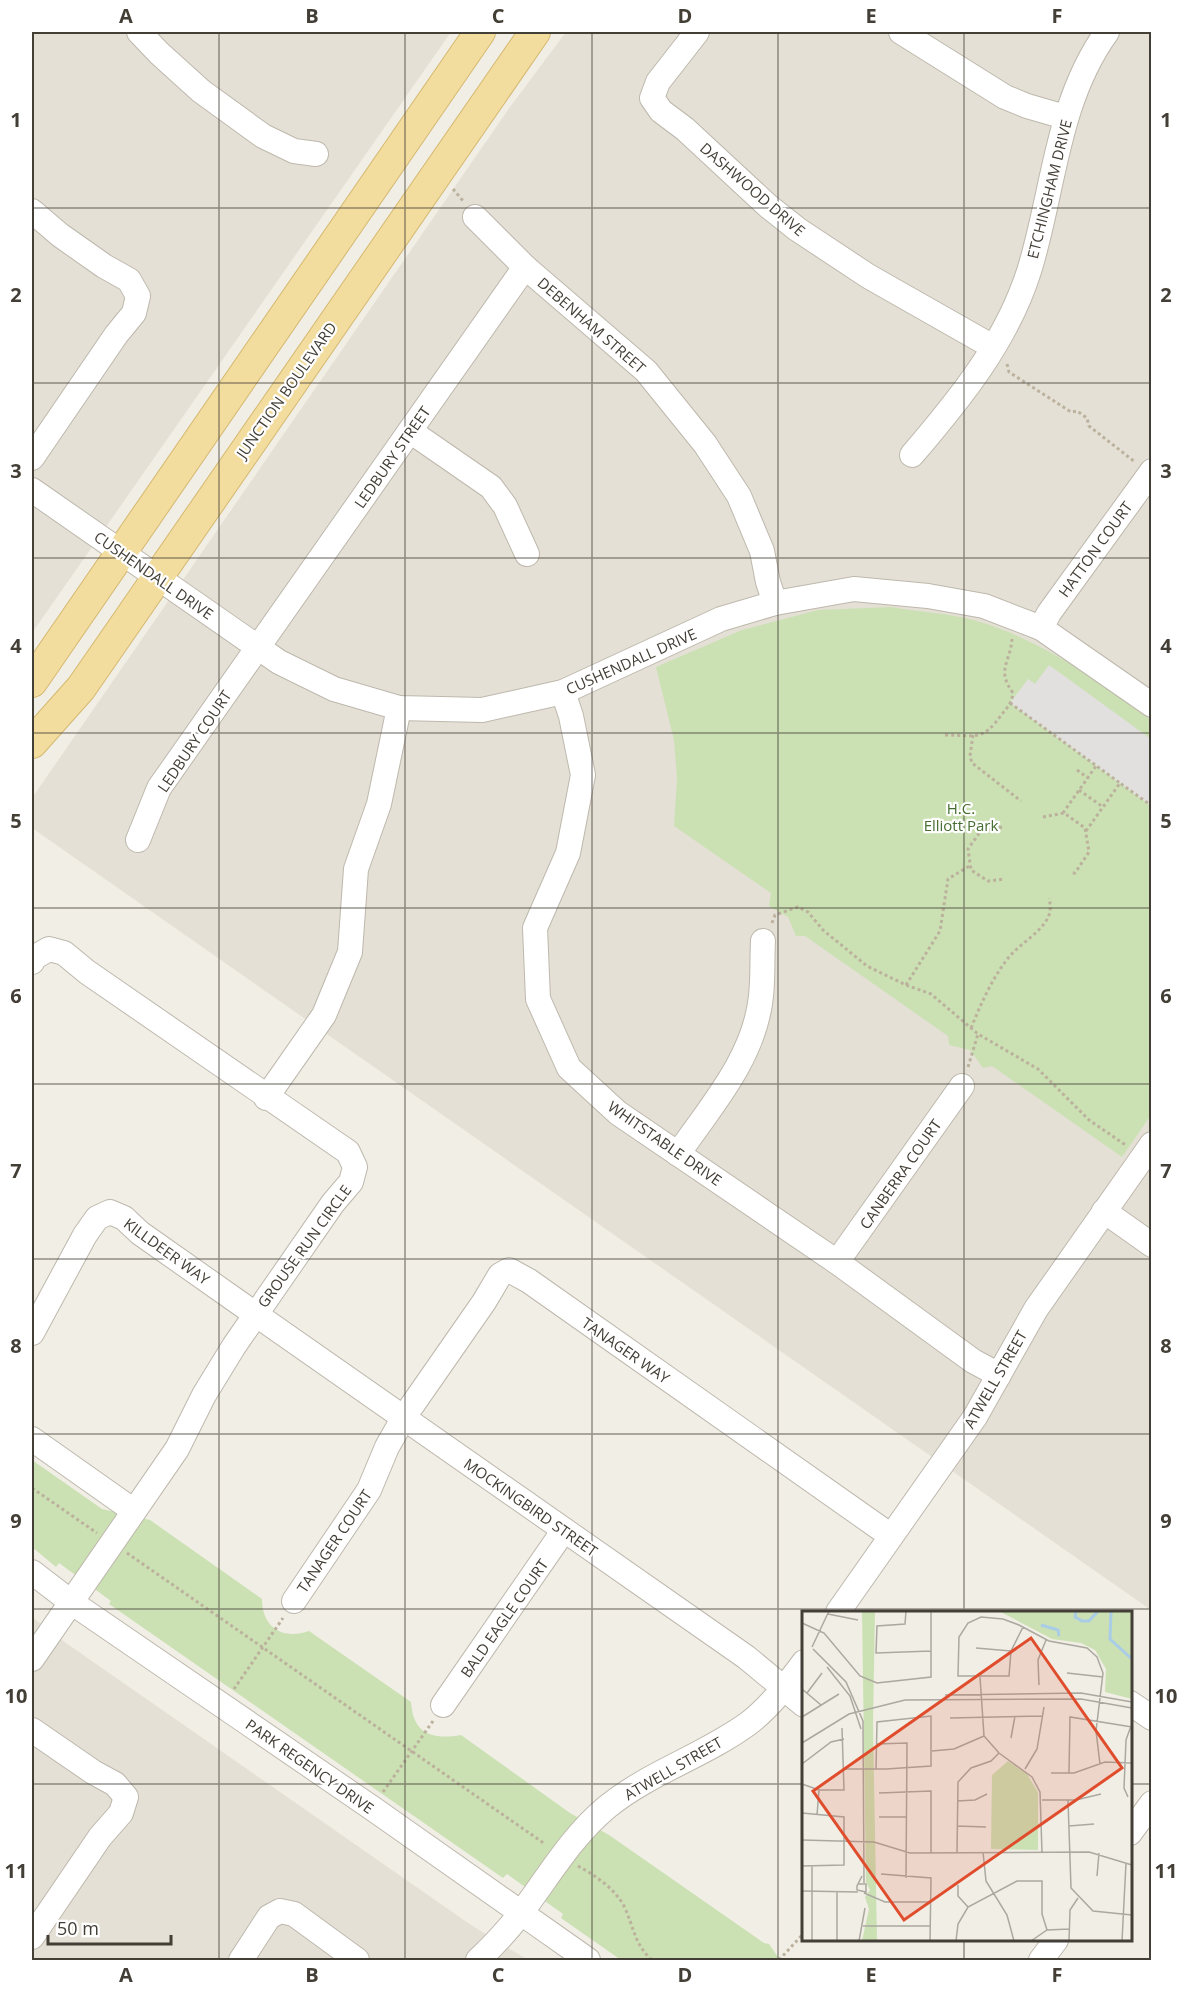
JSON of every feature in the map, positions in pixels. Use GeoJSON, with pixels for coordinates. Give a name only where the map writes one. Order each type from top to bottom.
{"type":"FeatureCollection","features":[{"type":"Feature","properties":{"kind":"main road"},"geometry":{"type":"LineString","coordinates":[[32,682],[480,32]]}},
{"type":"Feature","properties":{"kind":"main road","name":"JUNCTION BOULEVARD"},"geometry":{"type":"LineString","coordinates":[[32,743],[81,688],[535,32]]}},
{"type":"Feature","properties":{"kind":"street"},"geometry":{"type":"LineString","coordinates":[[140,32],[201,91],[263,136],[294,151],[316,154]]}},
{"type":"Feature","properties":{"kind":"street","name":"DASHWOOD DRIVE"},"geometry":{"type":"LineString","coordinates":[[697,32],[658,82],[652,98],[661,111],[685,129],[768,206],[829,252],[993,347]]}},
{"type":"Feature","properties":{"kind":"street"},"geometry":{"type":"LineString","coordinates":[[902,32],[1005,97],[1065,117]]}},
{"type":"Feature","properties":{"kind":"street","name":"ETCHINGHAM DRIVE"},"geometry":{"type":"LineString","coordinates":[[912,455],[972,381],[1010,315],[1029,270],[1065,117],[1080,79],[1107,32]]}},
{"type":"Feature","properties":{"kind":"street"},"geometry":{"type":"LineString","coordinates":[[32,211],[86,254],[129,280],[138,296],[134,313],[116,335],[32,458]]}},
{"type":"Feature","properties":{"kind":"street","name":"DEBENHAM STREET"},"geometry":{"type":"LineString","coordinates":[[475,217],[525,267],[646,371],[705,444],[739,496],[762,551],[775,603]]}},
{"type":"Feature","properties":{"kind":"street","name":"LEDBURY STREET"},"geometry":{"type":"LineString","coordinates":[[258,648],[525,267]]}},
{"type":"Feature","properties":{"kind":"street"},"geometry":{"type":"LineString","coordinates":[[410,431],[491,487],[505,506],[527,554]]}},
{"type":"Feature","properties":{"kind":"street","name":"HATTON COURT"},"geometry":{"type":"LineString","coordinates":[[1041,628],[1145,469]]}},
{"type":"Feature","properties":{"kind":"street","name":"CUSHENDALL DRIVE"},"geometry":{"type":"LineString","coordinates":[[32,490],[279,662],[334,689],[399,708],[482,710],[563,692],[721,620],[775,603],[854,589],[928,596],[984,606],[1041,628],[1152,705]]}},
{"type":"Feature","properties":{"kind":"street","name":"LEDBURY COURT"},"geometry":{"type":"LineString","coordinates":[[138,840],[159,788],[258,648]]}},
{"type":"Feature","properties":{"kind":"street","name":"WHITSTABLE DRIVE"},"geometry":{"type":"LineString","coordinates":[[563,692],[571,716],[583,775],[568,853],[535,928],[538,999],[569,1068],[618,1113],[837,1262],[973,1361],[999,1375]]}},
{"type":"Feature","properties":{"kind":"street"},"geometry":{"type":"LineString","coordinates":[[266,1098],[324,1015],[350,951],[356,869],[379,804],[399,708]]}},
{"type":"Feature","properties":{"kind":"street"},"geometry":{"type":"LineString","coordinates":[[678,1154],[735,1073],[751,1039],[761,998],[763,941]]}},
{"type":"Feature","properties":{"kind":"street","name":"GROUSE RUN CIRCLE"},"geometry":{"type":"LineString","coordinates":[[32,962],[35,957],[49,949],[64,952],[87,972],[266,1098],[348,1152],[355,1167],[351,1182],[333,1203],[219,1369],[177,1449],[32,1659]]}},
{"type":"Feature","properties":{"kind":"street","name":"CANBERRA COURT"},"geometry":{"type":"LineString","coordinates":[[837,1262],[962,1086]]}},
{"type":"Feature","properties":{"kind":"street","name":"ATWELL STREET"},"geometry":{"type":"LineString","coordinates":[[839,1611],[975,1417],[1036,1309],[1147,1151]]}},
{"type":"Feature","properties":{"kind":"street"},"geometry":{"type":"LineString","coordinates":[[1104,1211],[1152,1245]]}},
{"type":"Feature","properties":{"kind":"street","name":"KILLDEER WAY"},"geometry":{"type":"LineString","coordinates":[[32,1334],[85,1235],[97,1218],[110,1212],[124,1218],[140,1233],[255,1314]]}},
{"type":"Feature","properties":{"kind":"street","name":"TANAGER WAY"},"geometry":{"type":"LineString","coordinates":[[404,1417],[484,1302],[500,1275],[510,1270],[529,1281],[891,1536]]}},
{"type":"Feature","properties":{"kind":"street","name":"MOCKINGBIRD STREET"},"geometry":{"type":"LineString","coordinates":[[255,1314],[746,1657],[802,1703]]}},
{"type":"Feature","properties":{"kind":"street","name":"TANAGER COURT"},"geometry":{"type":"LineString","coordinates":[[294,1601],[369,1490],[387,1447],[404,1417]]}},
{"type":"Feature","properties":{"kind":"street"},"geometry":{"type":"LineString","coordinates":[[32,1438],[134,1511]]}},
{"type":"Feature","properties":{"kind":"street","name":"BALD EAGLE COURT"},"geometry":{"type":"LineString","coordinates":[[443,1705],[564,1530]]}},
{"type":"Feature","properties":{"kind":"street","name":"PARK REGENCY DRIVE"},"geometry":{"type":"LineString","coordinates":[[32,1572],[71,1602],[372,1808],[588,1960]]}},
{"type":"Feature","properties":{"kind":"street","name":"ATWELL STREET"},"geometry":{"type":"LineString","coordinates":[[478,1960],[520,1913],[561,1854],[590,1822],[635,1787],[714,1745],[763,1711],[802,1664]]}},
{"type":"Feature","properties":{"kind":"street"},"geometry":{"type":"LineString","coordinates":[[1132,1704],[1152,1718]]}},
{"type":"Feature","properties":{"kind":"street"},"geometry":{"type":"LineString","coordinates":[[32,1730],[93,1772],[115,1784],[126,1797],[121,1813],[100,1837],[32,1937]]}},
{"type":"Feature","properties":{"kind":"street"},"geometry":{"type":"LineString","coordinates":[[1132,1832],[1152,1803]]}},
{"type":"Feature","properties":{"kind":"street"},"geometry":{"type":"LineString","coordinates":[[241,1960],[268,1917],[280,1911],[294,1914],[357,1960]]}},
{"type":"Feature","properties":{"kind":"street"},"geometry":{"type":"LineString","coordinates":[[1041,1960],[1055,1941]]}},
{"type":"Feature","properties":{"kind":"path"},"geometry":{"type":"LineString","coordinates":[[434,176],[458,192],[475,217]]}},
{"type":"Feature","properties":{"kind":"path"},"geometry":{"type":"LineString","coordinates":[[993,347],[1007,363],[1010,372],[1071,412],[1077,411],[1087,418],[1089,426],[1145,469]]}},
{"type":"Feature","properties":{"kind":"path"},"geometry":{"type":"LineString","coordinates":[[945,735],[985,734],[991,730],[1010,703],[1013,693],[1005,682],[1003,673],[1011,649],[1011,639]]}},
{"type":"Feature","properties":{"kind":"path"},"geometry":{"type":"LineString","coordinates":[[1010,703],[1152,806]]}},
{"type":"Feature","properties":{"kind":"path"},"geometry":{"type":"LineString","coordinates":[[973,735],[970,756],[972,763],[1021,801]]}},
{"type":"Feature","properties":{"kind":"path"},"geometry":{"type":"LineString","coordinates":[[1043,817],[1063,813],[1096,766]]}},
{"type":"Feature","properties":{"kind":"path"},"geometry":{"type":"LineString","coordinates":[[1077,770],[1088,778]]}},
{"type":"Feature","properties":{"kind":"path"},"geometry":{"type":"LineString","coordinates":[[1086,831],[1120,783]]}},
{"type":"Feature","properties":{"kind":"path"},"geometry":{"type":"LineString","coordinates":[[1079,790],[1103,807]]}},
{"type":"Feature","properties":{"kind":"path"},"geometry":{"type":"LineString","coordinates":[[1063,813],[1085,828],[1089,852],[1075,873],[1070,873]]}},
{"type":"Feature","properties":{"kind":"path"},"geometry":{"type":"LineString","coordinates":[[1002,827],[980,832],[968,849],[971,870],[988,881],[1005,879]]}},
{"type":"Feature","properties":{"kind":"path"},"geometry":{"type":"LineString","coordinates":[[906,985],[940,931],[945,885],[948,879],[971,865]]}},
{"type":"Feature","properties":{"kind":"path"},"geometry":{"type":"LineString","coordinates":[[971,1028],[1000,968],[1046,921],[1051,905],[1049,898]]}},
{"type":"Feature","properties":{"kind":"path"},"geometry":{"type":"LineString","coordinates":[[763,941],[775,915],[798,907],[808,912],[823,930],[867,966],[931,994],[978,1034],[1038,1069],[1089,1120],[1147,1151]]}},
{"type":"Feature","properties":{"kind":"path"},"geometry":{"type":"LineString","coordinates":[[962,1086],[978,1034]]}},
{"type":"Feature","properties":{"kind":"path"},"geometry":{"type":"LineString","coordinates":[[32,1488],[411,1752],[606,1884],[624,1906],[635,1938],[644,1953],[652,1960]]}},
{"type":"Feature","properties":{"kind":"path"},"geometry":{"type":"LineString","coordinates":[[223,1705],[294,1601]]}},
{"type":"Feature","properties":{"kind":"path"},"geometry":{"type":"LineString","coordinates":[[372,1808],[443,1705]]}},
{"type":"Feature","properties":{"kind":"path"},"geometry":{"type":"LineString","coordinates":[[779,1960],[802,1935]]}},
{"type":"Feature","properties":{"kind":"shaded area"},"geometry":{"type":"Polygon","coordinates":[[[32,32],[451,32],[32,633],[32,32]]]}},
{"type":"Feature","properties":{"kind":"shaded area"},"geometry":{"type":"Polygon","coordinates":[[[566,32],[1151,32],[1151,1610],[32,828],[32,798],[510,107],[566,32]]]}},
{"type":"Feature","properties":{"kind":"shaded area"},"geometry":{"type":"Polygon","coordinates":[[[1049,665],[1151,739],[1151,806],[1010,703],[1028,679],[1035,684],[1049,665]]]}},
{"type":"Feature","properties":{"kind":"shaded area"},"geometry":{"type":"Polygon","coordinates":[[[32,1617],[471,1925],[528,1960],[32,1960],[32,1617]]]}},
{"type":"Feature","properties":{"kind":"green space","name":"H.C. Elliott Park"},"geometry":{"type":"Polygon","coordinates":[[[891,607],[966,618],[1001,629],[1068,663],[1151,720],[1151,1115],[1122,1157],[992,1066],[983,1068],[970,1050],[949,1045],[948,1036],[805,936],[796,936],[788,917],[769,906],[771,893],[674,826],[677,778],[674,740],[656,667],[742,630],[818,610],[891,607]]]}},
{"type":"Feature","properties":{"kind":"green space"},"geometry":{"type":"Polygon","coordinates":[[[32,1460],[102,1509],[150,1520],[262,1599],[266,1618],[276,1629],[291,1634],[309,1631],[411,1702],[420,1728],[433,1735],[461,1735],[570,1813],[609,1835],[764,1943],[769,1944],[783,1960],[621,1960],[561,1918],[563,1914],[507,1874],[503,1878],[109,1604],[111,1601],[59,1563],[56,1567],[32,1547],[32,1460]]]}}]}
